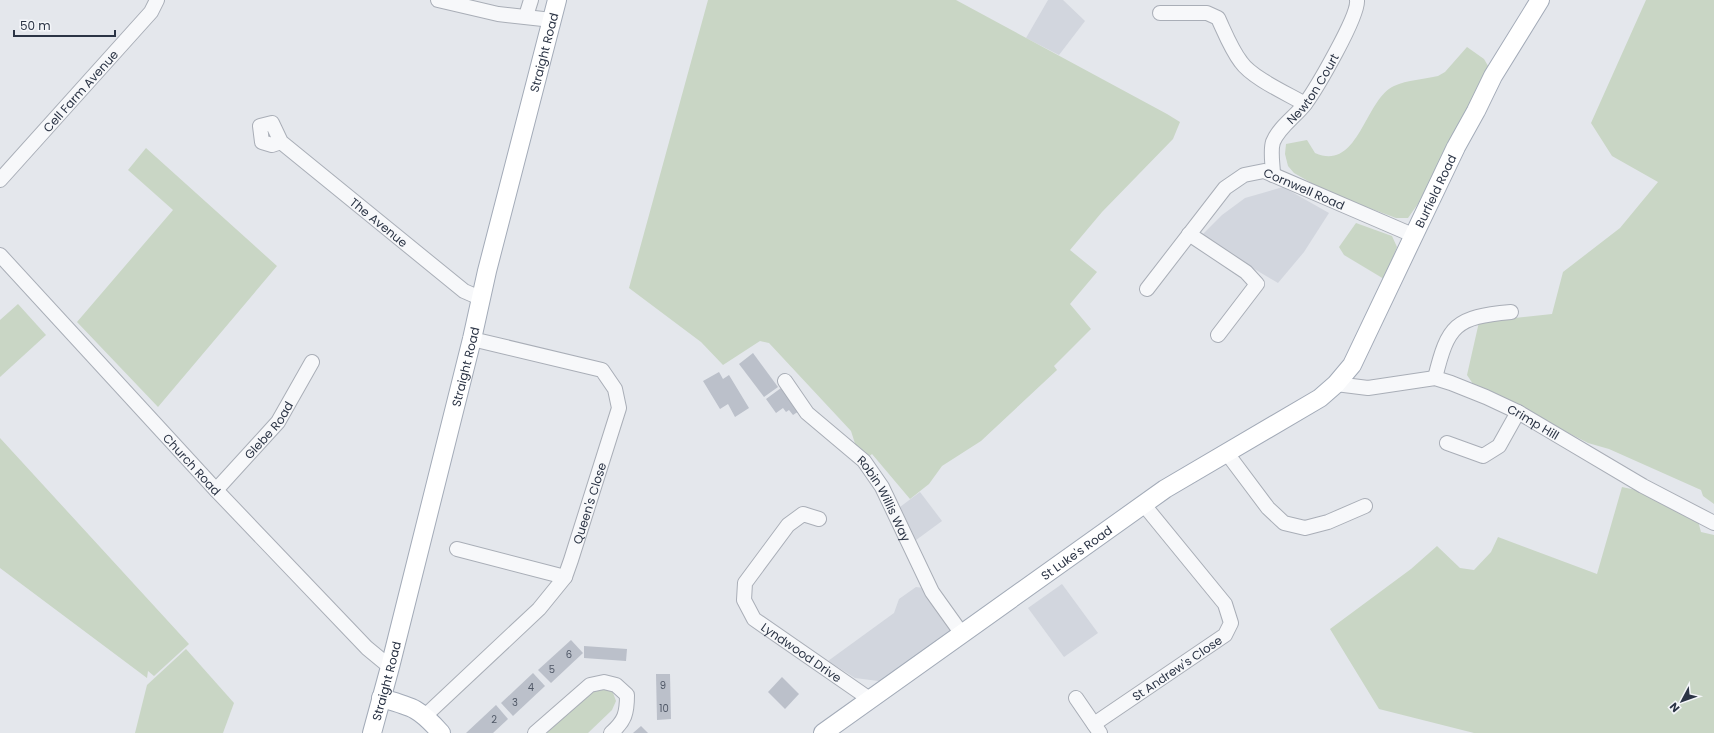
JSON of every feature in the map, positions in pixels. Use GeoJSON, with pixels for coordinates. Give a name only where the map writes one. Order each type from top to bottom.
{"type":"FeatureCollection","features":[{"type":"Feature","properties":{"kind":"main road","name":"Straight Road"},"geometry":{"type":"LineString","coordinates":[[372,733],[390,667],[472,339],[480,298],[557,0]]}},
{"type":"Feature","properties":{"kind":"main road","name":"Burfield Road"},"geometry":{"type":"LineString","coordinates":[[1336,384],[1352,365],[1415,236],[1456,146],[1476,111],[1493,76],[1540,0]]}},
{"type":"Feature","properties":{"kind":"main road","name":"St Luke's Road"},"geometry":{"type":"LineString","coordinates":[[823,733],[1165,489],[1320,398],[1336,384]]}},
{"type":"Feature","properties":{"kind":"main road"},"geometry":{"type":"LineString","coordinates":[[381,698],[410,706],[426,715],[441,733]]}},
{"type":"Feature","properties":{"kind":"street","name":"Cell Farm Avenue"},"geometry":{"type":"LineString","coordinates":[[0,180],[151,12],[157,0]]}},
{"type":"Feature","properties":{"kind":"street"},"geometry":{"type":"LineString","coordinates":[[438,0],[498,14],[552,20]]}},
{"type":"Feature","properties":{"kind":"street"},"geometry":{"type":"LineString","coordinates":[[526,16],[531,0]]}},
{"type":"Feature","properties":{"kind":"street","name":"Newton Court"},"geometry":{"type":"LineString","coordinates":[[1273,176],[1273,142],[1286,124],[1305,104],[1350,27],[1358,4],[1357,0]]}},
{"type":"Feature","properties":{"kind":"street"},"geometry":{"type":"LineString","coordinates":[[1160,13],[1207,13],[1218,18],[1230,45],[1242,64],[1264,81],[1305,104]]}},
{"type":"Feature","properties":{"kind":"street","name":"The Avenue"},"geometry":{"type":"LineString","coordinates":[[281,142],[464,291],[480,298]]}},
{"type":"Feature","properties":{"kind":"street","name":"Cornwell Road"},"geometry":{"type":"LineString","coordinates":[[1147,289],[1225,188],[1244,175],[1264,170],[1273,176],[1415,236]]}},
{"type":"Feature","properties":{"kind":"street"},"geometry":{"type":"LineString","coordinates":[[1189,234],[1246,272],[1257,284],[1218,335]]}},
{"type":"Feature","properties":{"kind":"street","name":"Church Road"},"geometry":{"type":"LineString","coordinates":[[0,255],[216,490],[367,648],[390,667]]}},
{"type":"Feature","properties":{"kind":"street"},"geometry":{"type":"LineString","coordinates":[[1435,378],[1442,351],[1450,334],[1462,323],[1475,317],[1511,312]]}},
{"type":"Feature","properties":{"kind":"street","name":"Queen's Close"},"geometry":{"type":"LineString","coordinates":[[426,715],[539,609],[565,576],[572,560],[619,408],[615,389],[602,370],[472,339]]}},
{"type":"Feature","properties":{"kind":"street","name":"Glebe Road"},"geometry":{"type":"LineString","coordinates":[[216,490],[278,422],[312,362]]}},
{"type":"Feature","properties":{"kind":"street","name":"Crimp Hill"},"geometry":{"type":"LineString","coordinates":[[1336,384],[1368,388],[1435,378],[1486,396],[1518,412],[1642,486],[1714,523]]}},
{"type":"Feature","properties":{"kind":"street","name":"Robin Willis Way"},"geometry":{"type":"LineString","coordinates":[[785,381],[807,413],[864,460],[882,487],[932,592],[962,634]]}},
{"type":"Feature","properties":{"kind":"street"},"geometry":{"type":"LineString","coordinates":[[1447,443],[1483,456],[1499,446],[1518,412]]}},
{"type":"Feature","properties":{"kind":"street"},"geometry":{"type":"LineString","coordinates":[[1226,452],[1268,508],[1284,523],[1305,528],[1328,522],[1365,506]]}},
{"type":"Feature","properties":{"kind":"street","name":"St Andrew's Close"},"geometry":{"type":"LineString","coordinates":[[1098,728],[1225,635],[1231,623],[1225,604],[1144,505]]}},
{"type":"Feature","properties":{"kind":"street","name":"Lyndwood Drive"},"geometry":{"type":"LineString","coordinates":[[819,519],[803,514],[788,525],[745,583],[744,600],[754,619],[871,700]]}},
{"type":"Feature","properties":{"kind":"street"},"geometry":{"type":"LineString","coordinates":[[457,550],[565,576]]}},
{"type":"Feature","properties":{"kind":"street"},"geometry":{"type":"LineString","coordinates":[[535,733],[590,685],[604,682],[616,685],[627,695],[627,708],[622,724],[611,733]]}},
{"type":"Feature","properties":{"kind":"street"},"geometry":{"type":"LineString","coordinates":[[1076,698],[1098,728]]}},
{"type":"Feature","properties":{"kind":"shaded area"},"geometry":{"type":"Polygon","coordinates":[[[1048,0],[1063,0],[1085,21],[1059,55],[1026,38],[1048,0]]]}},
{"type":"Feature","properties":{"kind":"shaded area"},"geometry":{"type":"Polygon","coordinates":[[[1283,187],[1329,213],[1304,252],[1278,283],[1209,242],[1202,235],[1222,215],[1245,198],[1283,187]]]}},
{"type":"Feature","properties":{"kind":"shaded area"},"geometry":{"type":"Polygon","coordinates":[[[920,492],[942,521],[912,543],[896,510],[920,492]]]}},
{"type":"Feature","properties":{"kind":"shaded area"},"geometry":{"type":"Polygon","coordinates":[[[1062,584],[1098,633],[1064,657],[1028,608],[1062,584]]]}},
{"type":"Feature","properties":{"kind":"shaded area"},"geometry":{"type":"Polygon","coordinates":[[[916,587],[924,588],[954,633],[947,645],[938,639],[886,682],[855,678],[828,661],[894,613],[899,599],[916,587]]]}},
{"type":"Feature","properties":{"kind":"green space"},"geometry":{"type":"Polygon","coordinates":[[[708,0],[956,0],[1180,122],[1173,139],[1102,212],[1070,250],[1097,272],[1070,304],[1091,329],[1054,366],[1057,370],[981,441],[942,466],[929,484],[910,499],[872,454],[865,460],[858,453],[851,431],[769,343],[760,341],[723,365],[701,342],[629,288],[708,0]]]}},
{"type":"Feature","properties":{"kind":"green space"},"geometry":{"type":"Polygon","coordinates":[[[1646,0],[1714,0],[1714,504],[1703,496],[1701,490],[1609,449],[1588,443],[1473,384],[1467,375],[1479,322],[1552,314],[1563,272],[1620,228],[1658,182],[1612,156],[1591,123],[1646,0]]]}},
{"type":"Feature","properties":{"kind":"green space"},"geometry":{"type":"Polygon","coordinates":[[[1467,47],[1484,59],[1491,71],[1451,138],[1420,201],[1408,218],[1396,218],[1329,193],[1294,173],[1288,166],[1285,154],[1286,144],[1307,140],[1315,153],[1330,156],[1342,153],[1360,132],[1375,105],[1384,94],[1399,84],[1438,76],[1445,72],[1467,47]]]}},
{"type":"Feature","properties":{"kind":"green space"},"geometry":{"type":"Polygon","coordinates":[[[146,148],[277,266],[158,407],[77,322],[173,210],[128,170],[146,148]]]}},
{"type":"Feature","properties":{"kind":"green space"},"geometry":{"type":"Polygon","coordinates":[[[1356,223],[1392,236],[1397,247],[1384,279],[1344,255],[1339,247],[1356,223]]]}},
{"type":"Feature","properties":{"kind":"green space"},"geometry":{"type":"Polygon","coordinates":[[[18,304],[46,335],[0,377],[0,320],[18,304]]]}},
{"type":"Feature","properties":{"kind":"green space"},"geometry":{"type":"Polygon","coordinates":[[[0,438],[189,644],[154,676],[148,671],[147,678],[0,568],[0,438]]]}},
{"type":"Feature","properties":{"kind":"green space"},"geometry":{"type":"Polygon","coordinates":[[[1622,487],[1636,490],[1698,521],[1701,532],[1714,535],[1714,733],[1474,733],[1379,709],[1330,629],[1411,569],[1437,546],[1460,568],[1474,570],[1491,552],[1498,537],[1597,574],[1622,487]]]}},
{"type":"Feature","properties":{"kind":"green space"},"geometry":{"type":"Polygon","coordinates":[[[186,649],[234,703],[223,733],[135,733],[147,685],[186,649]]]}},
{"type":"Feature","properties":{"kind":"green space"},"geometry":{"type":"Polygon","coordinates":[[[601,687],[612,690],[616,701],[612,710],[588,733],[547,733],[593,690],[601,687]]]}},
{"type":"Feature","properties":{"kind":"building"},"geometry":{"type":"Polygon","coordinates":[[[753,353],[778,387],[764,397],[739,364],[753,353]]]}},
{"type":"Feature","properties":{"kind":"building"},"geometry":{"type":"Polygon","coordinates":[[[719,372],[723,379],[729,375],[749,408],[735,417],[728,404],[720,409],[703,381],[719,372]]]}},
{"type":"Feature","properties":{"kind":"building"},"geometry":{"type":"Polygon","coordinates":[[[781,388],[799,411],[793,415],[789,410],[786,412],[783,408],[776,413],[766,399],[781,388]]]}},
{"type":"Feature","properties":{"kind":"building"},"geometry":{"type":"Polygon","coordinates":[[[571,640],[583,653],[551,683],[538,670],[571,640]]]}},
{"type":"Feature","properties":{"kind":"building"},"geometry":{"type":"Polygon","coordinates":[[[584,646],[627,649],[626,661],[584,658],[584,646]]]}},
{"type":"Feature","properties":{"kind":"building"},"geometry":{"type":"Polygon","coordinates":[[[533,673],[545,686],[513,716],[501,703],[533,673]]]}},
{"type":"Feature","properties":{"kind":"building"},"geometry":{"type":"Polygon","coordinates":[[[656,674],[670,674],[671,719],[657,720],[656,674]]]}},
{"type":"Feature","properties":{"kind":"building"},"geometry":{"type":"Polygon","coordinates":[[[782,677],[799,694],[785,709],[768,692],[782,677]]]}},
{"type":"Feature","properties":{"kind":"building"},"geometry":{"type":"Polygon","coordinates":[[[496,705],[508,719],[493,733],[466,733],[496,705]]]}},
{"type":"Feature","properties":{"kind":"building"},"geometry":{"type":"Polygon","coordinates":[[[641,726],[648,733],[633,733],[641,726]]]}}]}
